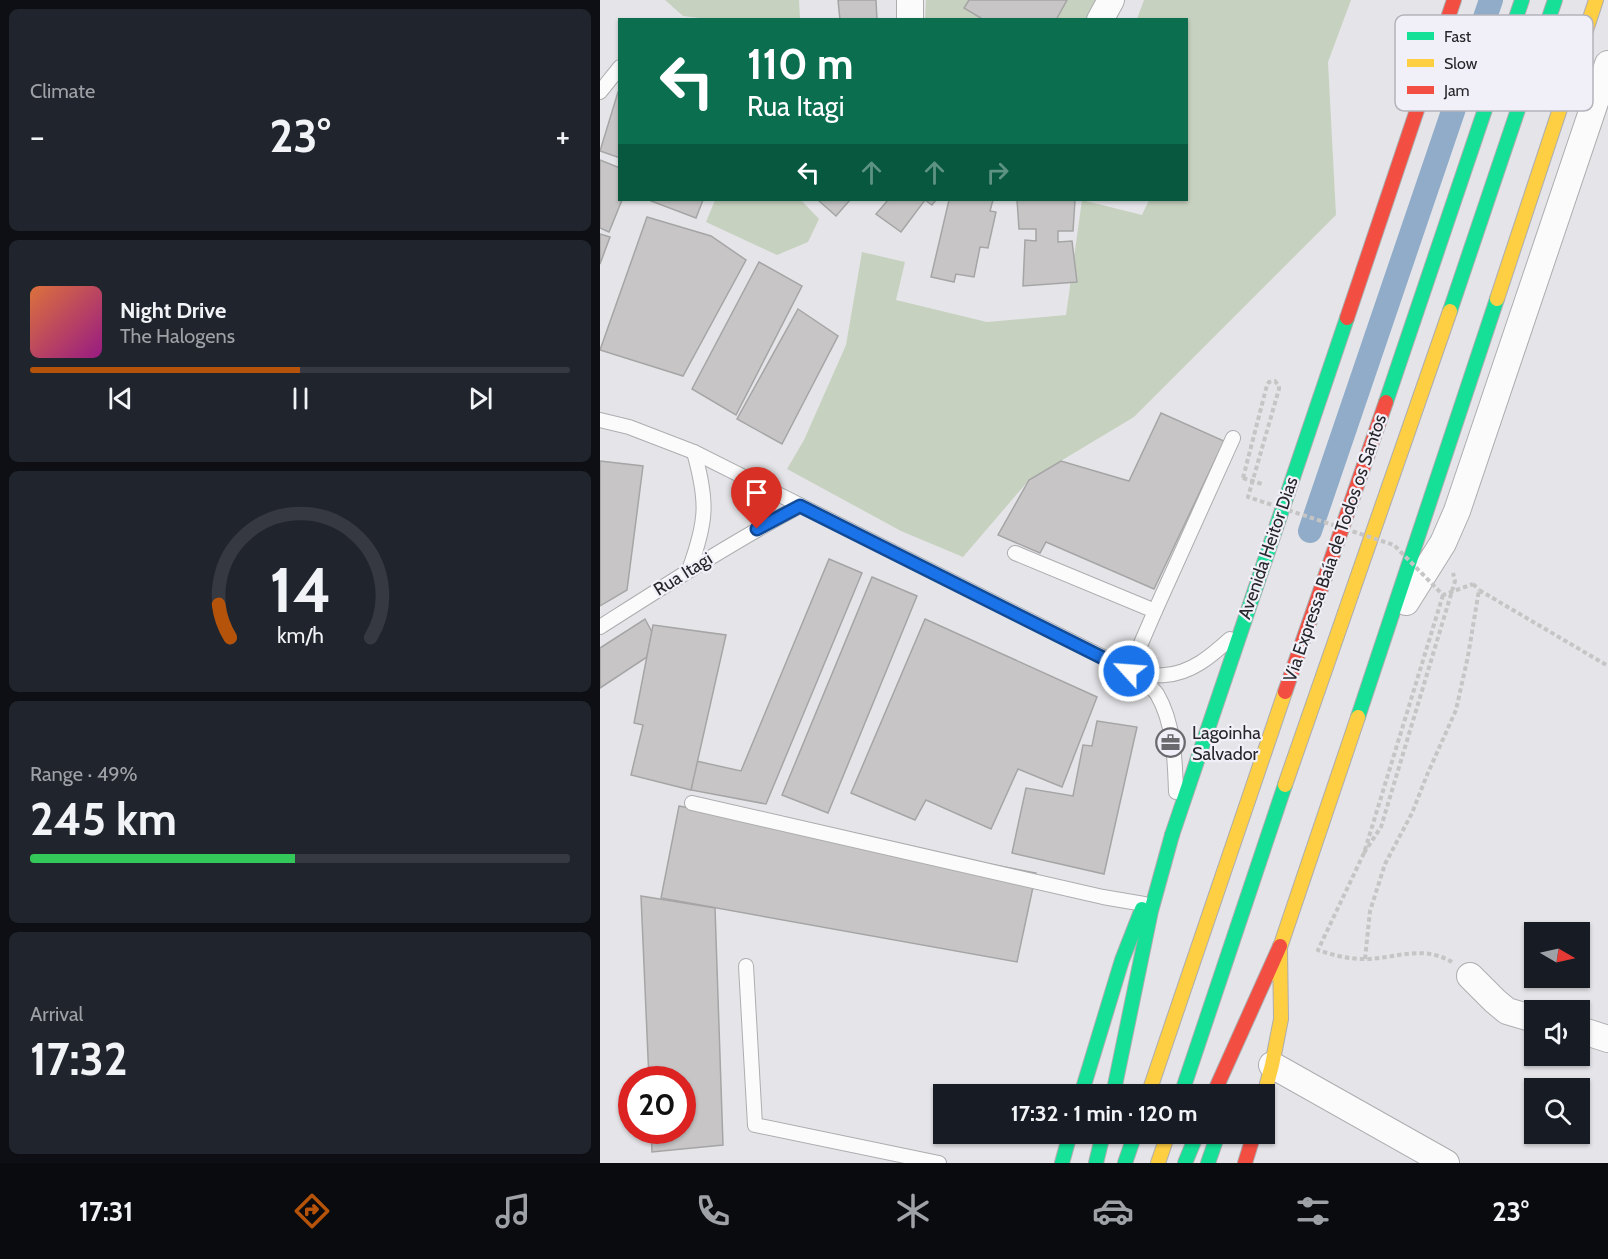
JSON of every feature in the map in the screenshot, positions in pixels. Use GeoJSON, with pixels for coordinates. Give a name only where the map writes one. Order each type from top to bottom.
{"type":"FeatureCollection","features":[{"type":"Feature","properties":{"kind":"main road","name":"Avenida Heitor Dias"},"geometry":{"type":"LineString","coordinates":[[1449,15],[1454,0]]}},
{"type":"Feature","properties":{"kind":"main road","name":"Via Expressa Baía de Todos os Santos"},"geometry":{"type":"LineString","coordinates":[[1517,15],[1522,0]]}},
{"type":"Feature","properties":{"kind":"main road","name":"Via Expressa Baía de Todos os Santos"},"geometry":{"type":"LineString","coordinates":[[1550,15],[1555,0]]}},
{"type":"Feature","properties":{"kind":"main road"},"geometry":{"type":"LineString","coordinates":[[1591,15],[1596,0]]}},
{"type":"Feature","properties":{"kind":"main road","name":"Avenida Heitor Dias"},"geometry":{"type":"LineString","coordinates":[[1084,1084],[1122,960],[1177,821],[1416,111]]}},
{"type":"Feature","properties":{"kind":"main road","name":"Via Expressa Baía de Todos os Santos"},"geometry":{"type":"LineString","coordinates":[[1151,1084],[1288,682],[1400,366],[1485,111]]}},
{"type":"Feature","properties":{"kind":"main road","name":"Via Expressa Baía de Todos os Santos"},"geometry":{"type":"LineString","coordinates":[[1185,1084],[1315,696],[1429,374],[1518,111]]}},
{"type":"Feature","properties":{"kind":"main road"},"geometry":{"type":"LineString","coordinates":[[1242,1063],[1559,111]]}},
{"type":"Feature","properties":{"kind":"main road"},"geometry":{"type":"LineString","coordinates":[[1115,1084],[1150,911],[1172,835]]}},
{"type":"Feature","properties":{"kind":"main road"},"geometry":{"type":"LineString","coordinates":[[1267,1084],[1281,1019],[1280,946]]}},
{"type":"Feature","properties":{"kind":"main road"},"geometry":{"type":"LineString","coordinates":[[1218,1084],[1280,946]]}},
{"type":"Feature","properties":{"kind":"main road"},"geometry":{"type":"LineString","coordinates":[[1062,1163],[1067,1144]]}},
{"type":"Feature","properties":{"kind":"main road"},"geometry":{"type":"LineString","coordinates":[[1096,1163],[1101,1144]]}},
{"type":"Feature","properties":{"kind":"main road"},"geometry":{"type":"LineString","coordinates":[[1125,1163],[1132,1144]]}},
{"type":"Feature","properties":{"kind":"main road"},"geometry":{"type":"LineString","coordinates":[[1158,1163],[1165,1144]]}},
{"type":"Feature","properties":{"kind":"main road"},"geometry":{"type":"LineString","coordinates":[[1185,1163],[1193,1144]]}},
{"type":"Feature","properties":{"kind":"main road"},"geometry":{"type":"LineString","coordinates":[[1208,1163],[1215,1144]]}},
{"type":"Feature","properties":{"kind":"main road"},"geometry":{"type":"LineString","coordinates":[[1245,1163],[1251,1144]]}},
{"type":"Feature","properties":{"kind":"street"},"geometry":{"type":"LineString","coordinates":[[910,0],[910,18]]}},
{"type":"Feature","properties":{"kind":"street"},"geometry":{"type":"LineString","coordinates":[[1101,18],[1111,0]]}},
{"type":"Feature","properties":{"kind":"street"},"geometry":{"type":"LineString","coordinates":[[1593,109],[1608,64]]}},
{"type":"Feature","properties":{"kind":"street"},"geometry":{"type":"LineString","coordinates":[[1388,630],[1443,543],[1457,512],[1592,111]]}},
{"type":"Feature","properties":{"kind":"street"},"geometry":{"type":"LineString","coordinates":[[1470,976],[1507,1011],[1524,1016]]}},
{"type":"Feature","properties":{"kind":"street"},"geometry":{"type":"LineString","coordinates":[[1590,1033],[1608,1039]]}},
{"type":"Feature","properties":{"kind":"street"},"geometry":{"type":"LineString","coordinates":[[1272,1065],[1446,1163]]}},
{"type":"Feature","properties":{"kind":"lane"},"geometry":{"type":"LineString","coordinates":[[600,92],[618,70]]}},
{"type":"Feature","properties":{"kind":"lane"},"geometry":{"type":"LineString","coordinates":[[600,420],[694,452],[1133,672],[1156,693],[1167,717],[1173,752],[1177,821]]}},
{"type":"Feature","properties":{"kind":"lane"},"geometry":{"type":"LineString","coordinates":[[1133,672],[1155,610],[1233,438]]}},
{"type":"Feature","properties":{"kind":"lane"},"geometry":{"type":"LineString","coordinates":[[689,570],[700,540],[705,512],[702,482],[694,452]]}},
{"type":"Feature","properties":{"kind":"lane","name":"Rua Itagi"},"geometry":{"type":"LineString","coordinates":[[600,627],[689,570],[800,506]]}},
{"type":"Feature","properties":{"kind":"lane"},"geometry":{"type":"LineString","coordinates":[[1015,554],[1155,610]]}},
{"type":"Feature","properties":{"kind":"lane"},"geometry":{"type":"LineString","coordinates":[[1133,672],[1164,675],[1180,673],[1211,656],[1241,629]]}},
{"type":"Feature","properties":{"kind":"lane"},"geometry":{"type":"LineString","coordinates":[[692,803],[1091,895],[1144,904]]}},
{"type":"Feature","properties":{"kind":"lane"},"geometry":{"type":"LineString","coordinates":[[746,966],[755,1125],[939,1163]]}},
{"type":"Feature","properties":{"kind":"path"},"geometry":{"type":"LineString","coordinates":[[1243,478],[1268,385],[1269,382],[1275,381],[1279,389],[1248,497],[1394,545],[1443,595]]}},
{"type":"Feature","properties":{"kind":"path"},"geometry":{"type":"LineString","coordinates":[[1443,595],[1473,585],[1608,666]]}},
{"type":"Feature","properties":{"kind":"path"},"geometry":{"type":"LineString","coordinates":[[1365,959],[1370,910],[1385,864],[1412,813],[1456,710],[1479,590]]}},
{"type":"Feature","properties":{"kind":"path"},"geometry":{"type":"LineString","coordinates":[[1443,595],[1364,853],[1318,950],[1342,957],[1365,959],[1407,954],[1434,954],[1452,962],[1470,976]]}},
{"type":"Feature","properties":{"kind":"green space"},"geometry":{"type":"Polygon","coordinates":[[[665,0],[799,0],[800,18],[683,16],[665,0]]]}},
{"type":"Feature","properties":{"kind":"green space"},"geometry":{"type":"Polygon","coordinates":[[[926,0],[1097,0],[1088,18],[925,18],[926,0]]]}},
{"type":"Feature","properties":{"kind":"green space"},"geometry":{"type":"Polygon","coordinates":[[[1144,0],[1351,0],[1328,62],[1336,215],[1134,417],[1029,480],[963,557],[901,531],[787,469],[804,440],[846,345],[862,252],[905,262],[896,300],[987,322],[1066,315],[1082,201],[1142,215],[1149,201],[1188,201],[1188,18],[1137,18],[1144,0]]]}},
{"type":"Feature","properties":{"kind":"green space"},"geometry":{"type":"Polygon","coordinates":[[[715,201],[802,201],[819,219],[808,242],[777,255],[706,222],[715,201]]]}},
{"type":"Feature","properties":{"kind":"building"},"geometry":{"type":"Polygon","coordinates":[[[838,0],[876,0],[877,18],[840,18],[838,0]]]}},
{"type":"Feature","properties":{"kind":"building"},"geometry":{"type":"Polygon","coordinates":[[[969,0],[1067,0],[1057,18],[981,18],[964,8],[969,0]]]}},
{"type":"Feature","properties":{"kind":"building"},"geometry":{"type":"Polygon","coordinates":[[[618,92],[618,157],[600,151],[618,92]]]}},
{"type":"Feature","properties":{"kind":"building"},"geometry":{"type":"Polygon","coordinates":[[[600,160],[618,167],[618,201],[622,201],[609,232],[600,228],[600,160]]]}},
{"type":"Feature","properties":{"kind":"building"},"geometry":{"type":"Polygon","coordinates":[[[651,201],[703,201],[696,218],[651,201]]]}},
{"type":"Feature","properties":{"kind":"building"},"geometry":{"type":"Polygon","coordinates":[[[819,201],[849,201],[836,216],[819,201]]]}},
{"type":"Feature","properties":{"kind":"building"},"geometry":{"type":"Polygon","coordinates":[[[887,201],[924,201],[901,232],[876,214],[887,201]]]}},
{"type":"Feature","properties":{"kind":"building"},"geometry":{"type":"Polygon","coordinates":[[[949,201],[993,201],[990,211],[996,212],[988,248],[980,247],[974,277],[956,274],[954,282],[931,277],[949,201]]]}},
{"type":"Feature","properties":{"kind":"building"},"geometry":{"type":"Polygon","coordinates":[[[1017,201],[1075,201],[1073,231],[1058,231],[1058,242],[1072,241],[1077,282],[1023,286],[1025,240],[1036,241],[1036,229],[1019,229],[1017,201]]]}},
{"type":"Feature","properties":{"kind":"building"},"geometry":{"type":"Polygon","coordinates":[[[647,217],[711,236],[746,260],[683,376],[600,350],[647,217]]]}},
{"type":"Feature","properties":{"kind":"building"},"geometry":{"type":"Polygon","coordinates":[[[600,234],[610,237],[600,264],[600,234]]]}},
{"type":"Feature","properties":{"kind":"building"},"geometry":{"type":"Polygon","coordinates":[[[759,262],[802,286],[736,415],[692,389],[759,262]]]}},
{"type":"Feature","properties":{"kind":"building"},"geometry":{"type":"Polygon","coordinates":[[[798,309],[838,336],[782,444],[737,419],[798,309]]]}},
{"type":"Feature","properties":{"kind":"building"},"geometry":{"type":"Polygon","coordinates":[[[1161,413],[1224,441],[1154,589],[1046,542],[1040,553],[998,535],[1029,480],[1061,461],[1129,481],[1161,413]]]}},
{"type":"Feature","properties":{"kind":"building"},"geometry":{"type":"Polygon","coordinates":[[[600,461],[643,466],[627,590],[600,606],[600,461]]]}},
{"type":"Feature","properties":{"kind":"building"},"geometry":{"type":"Polygon","coordinates":[[[829,559],[862,573],[766,804],[691,790],[696,761],[741,771],[829,559]]]}},
{"type":"Feature","properties":{"kind":"building"},"geometry":{"type":"Polygon","coordinates":[[[872,577],[917,596],[828,813],[782,795],[872,577]]]}},
{"type":"Feature","properties":{"kind":"building"},"geometry":{"type":"Polygon","coordinates":[[[645,619],[652,632],[647,657],[600,688],[600,648],[645,619]]]}},
{"type":"Feature","properties":{"kind":"building"},"geometry":{"type":"Polygon","coordinates":[[[925,619],[1097,697],[1062,787],[1018,769],[991,829],[926,800],[915,820],[851,793],[925,619]]]}},
{"type":"Feature","properties":{"kind":"building"},"geometry":{"type":"Polygon","coordinates":[[[653,625],[726,635],[691,790],[631,775],[643,725],[634,723],[653,625]]]}},
{"type":"Feature","properties":{"kind":"building"},"geometry":{"type":"Polygon","coordinates":[[[1097,721],[1137,727],[1104,874],[1012,853],[1026,788],[1073,796],[1083,745],[1092,746],[1097,721]]]}},
{"type":"Feature","properties":{"kind":"building"},"geometry":{"type":"Polygon","coordinates":[[[679,806],[1036,873],[1017,962],[661,898],[679,806]]]}},
{"type":"Feature","properties":{"kind":"building"},"geometry":{"type":"Polygon","coordinates":[[[641,896],[715,908],[723,1145],[652,1152],[652,1144],[696,1144],[696,1066],[648,1066],[641,896]]]}},
{"type":"Feature","properties":{"kind":"waterway"},"geometry":{"type":"LineString","coordinates":[[1486,15],[1491,0]]}},
{"type":"Feature","properties":{"kind":"waterway"},"geometry":{"type":"LineString","coordinates":[[1310,531],[1453,111]]}},
{"type":"Feature","properties":{"kind":"traffic: fast"},"geometry":{"type":"LineString","coordinates":[[1517,15],[1522,0]]}},
{"type":"Feature","properties":{"kind":"traffic: fast"},"geometry":{"type":"LineString","coordinates":[[1550,15],[1555,0]]}},
{"type":"Feature","properties":{"kind":"traffic: fast"},"geometry":{"type":"LineString","coordinates":[[1386,402],[1484,111]]}},
{"type":"Feature","properties":{"kind":"traffic: fast"},"geometry":{"type":"LineString","coordinates":[[1450,311],[1518,111]]}},
{"type":"Feature","properties":{"kind":"traffic: fast"},"geometry":{"type":"LineString","coordinates":[[1358,717],[1497,299]]}},
{"type":"Feature","properties":{"kind":"traffic: fast"},"geometry":{"type":"LineString","coordinates":[[1172,835],[1347,318]]}},
{"type":"Feature","properties":{"kind":"traffic: fast"},"geometry":{"type":"LineString","coordinates":[[1185,1084],[1285,785]]}},
{"type":"Feature","properties":{"kind":"traffic: fast"},"geometry":{"type":"LineString","coordinates":[[1115,1084],[1151,911],[1172,835]]}},
{"type":"Feature","properties":{"kind":"traffic: fast"},"geometry":{"type":"LineString","coordinates":[[1084,1084],[1122,960],[1142,909]]}},
{"type":"Feature","properties":{"kind":"traffic: fast"},"geometry":{"type":"LineString","coordinates":[[1062,1163],[1067,1144]]}},
{"type":"Feature","properties":{"kind":"traffic: fast"},"geometry":{"type":"LineString","coordinates":[[1096,1163],[1101,1144]]}},
{"type":"Feature","properties":{"kind":"traffic: fast"},"geometry":{"type":"LineString","coordinates":[[1125,1163],[1132,1144]]}},
{"type":"Feature","properties":{"kind":"traffic: fast"},"geometry":{"type":"LineString","coordinates":[[1185,1163],[1193,1144]]}},
{"type":"Feature","properties":{"kind":"traffic: fast"},"geometry":{"type":"LineString","coordinates":[[1208,1163],[1215,1144]]}},
{"type":"Feature","properties":{"kind":"traffic: slow"},"geometry":{"type":"LineString","coordinates":[[1591,15],[1596,0]]}},
{"type":"Feature","properties":{"kind":"traffic: slow"},"geometry":{"type":"LineString","coordinates":[[1497,299],[1559,111]]}},
{"type":"Feature","properties":{"kind":"traffic: slow"},"geometry":{"type":"LineString","coordinates":[[1285,785],[1450,311]]}},
{"type":"Feature","properties":{"kind":"traffic: slow"},"geometry":{"type":"LineString","coordinates":[[1152,1084],[1285,692]]}},
{"type":"Feature","properties":{"kind":"traffic: slow"},"geometry":{"type":"LineString","coordinates":[[1271,974],[1358,717]]}},
{"type":"Feature","properties":{"kind":"traffic: slow"},"geometry":{"type":"LineString","coordinates":[[1267,1084],[1281,1019],[1280,946]]}},
{"type":"Feature","properties":{"kind":"traffic: slow"},"geometry":{"type":"LineString","coordinates":[[1158,1163],[1165,1144]]}},
{"type":"Feature","properties":{"kind":"traffic: jam"},"geometry":{"type":"LineString","coordinates":[[1449,15],[1454,0]]}},
{"type":"Feature","properties":{"kind":"traffic: jam"},"geometry":{"type":"LineString","coordinates":[[1347,318],[1417,111]]}},
{"type":"Feature","properties":{"kind":"traffic: jam"},"geometry":{"type":"LineString","coordinates":[[1285,692],[1386,402]]}},
{"type":"Feature","properties":{"kind":"traffic: jam"},"geometry":{"type":"LineString","coordinates":[[1218,1084],[1280,946]]}},
{"type":"Feature","properties":{"kind":"traffic: jam"},"geometry":{"type":"LineString","coordinates":[[1245,1163],[1251,1144]]}},
{"type":"Feature","properties":{"kind":"place","name":"Lagoinha Salvador"},"geometry":{"type":"Point","coordinates":[1171,743]}},
{"type":"Feature","properties":{"kind":"route"},"geometry":{"type":"LineString","coordinates":[[757,529],[800,506],[1129,671]]}}]}
